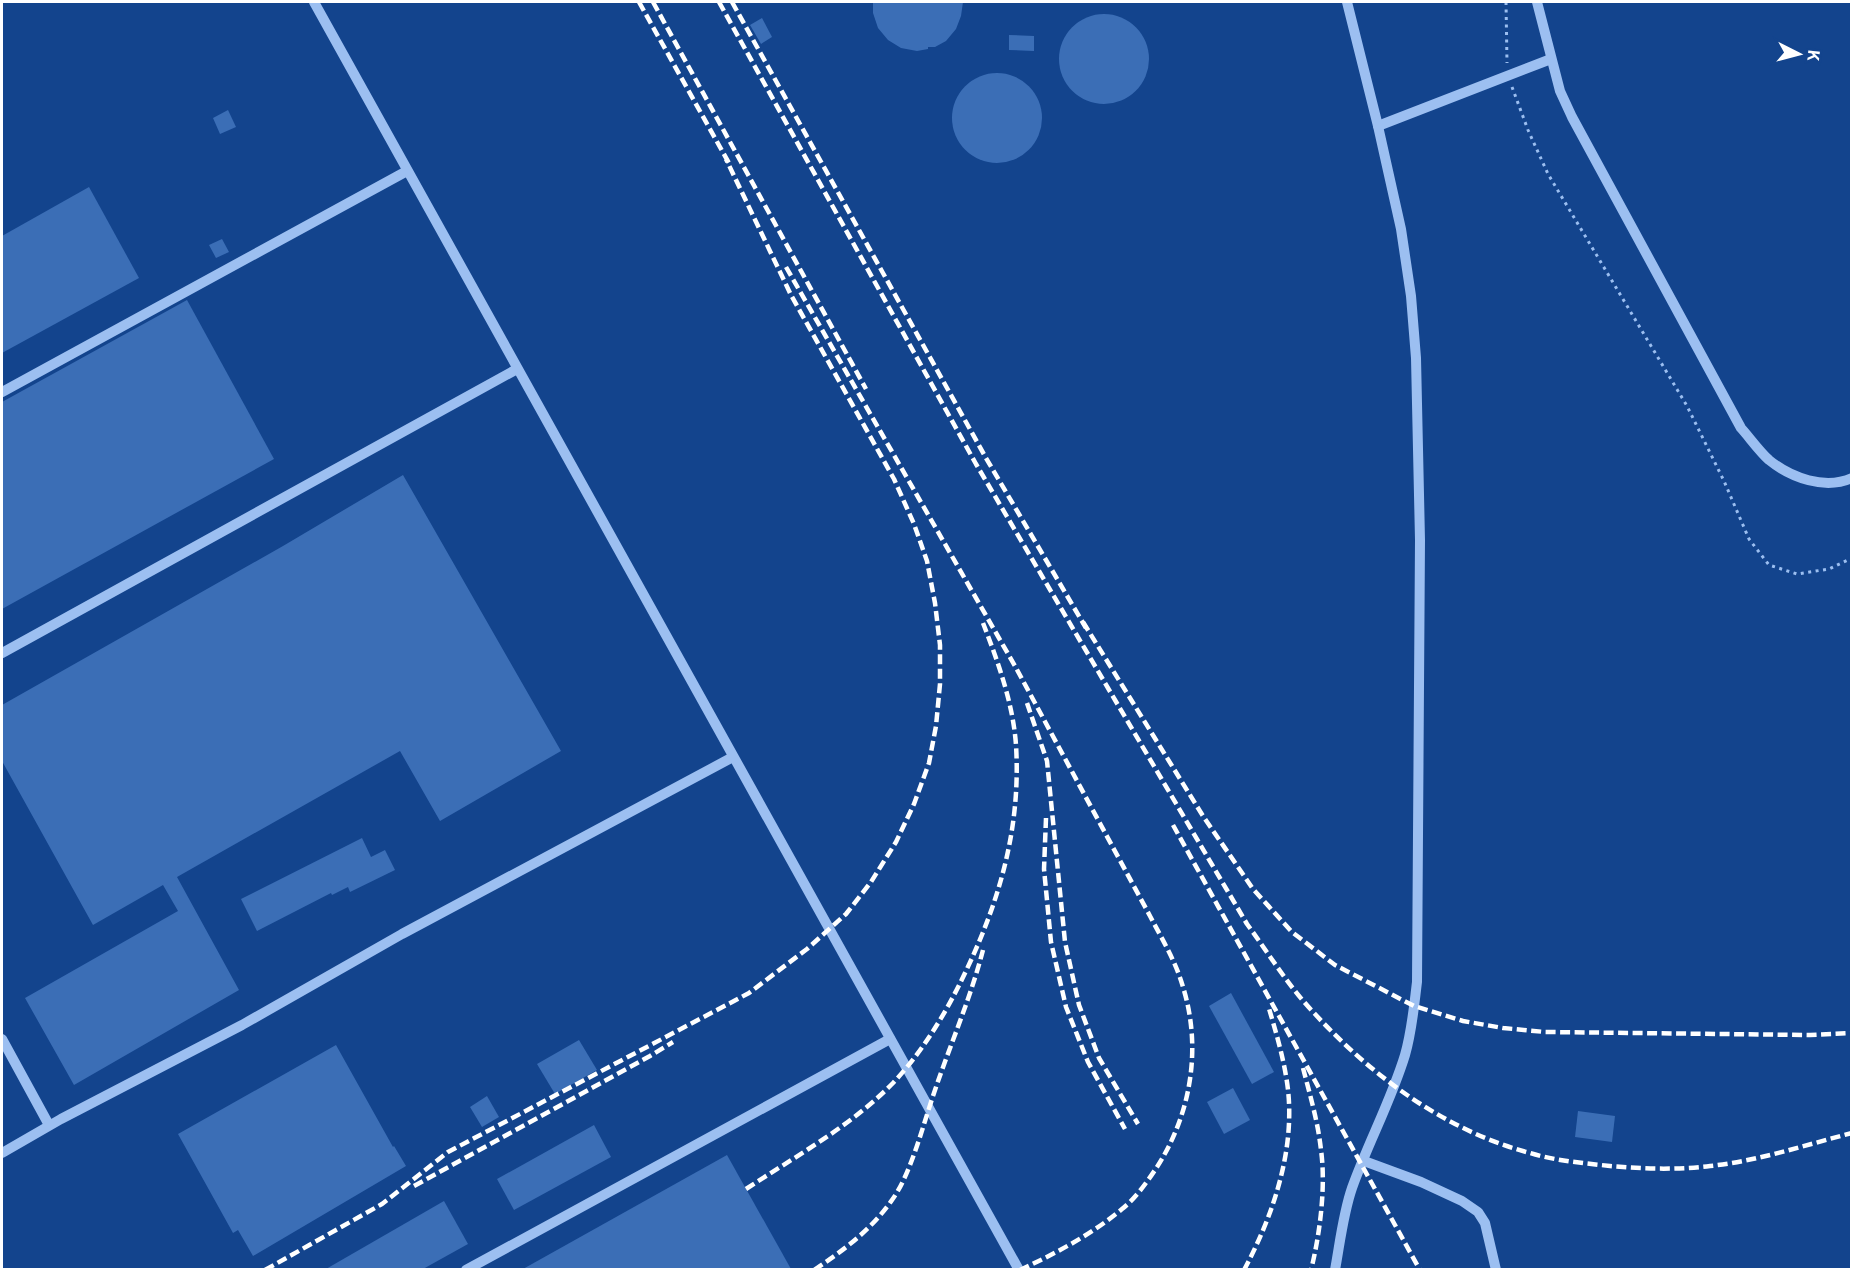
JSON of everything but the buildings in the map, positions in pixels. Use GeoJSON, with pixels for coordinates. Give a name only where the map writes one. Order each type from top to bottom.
{"type":"FeatureCollection","features":[{"type":"Feature","properties":{"kind":"lane"},"geometry":{"type":"LineString","coordinates":[[314,2],[1019,1269]]}},
{"type":"Feature","properties":{"kind":"lane"},"geometry":{"type":"LineString","coordinates":[[1335,1269],[1344,1217],[1352,1189],[1396,1082],[1405,1053],[1413,1018],[1417,982],[1420,540],[1416,358],[1411,296],[1401,229],[1347,2]]}},
{"type":"Feature","properties":{"kind":"lane"},"geometry":{"type":"LineString","coordinates":[[1537,2],[1560,91],[1572,117],[1742,428],[1768,459],[1788,472],[1822,484],[1841,483],[1851,478]]}},
{"type":"Feature","properties":{"kind":"lane"},"geometry":{"type":"LineString","coordinates":[[1378,126],[1551,59]]}},
{"type":"Feature","properties":{"kind":"lane"},"geometry":{"type":"LineString","coordinates":[[2,392],[407,171]]}},
{"type":"Feature","properties":{"kind":"lane"},"geometry":{"type":"LineString","coordinates":[[2,653],[517,369]]}},
{"type":"Feature","properties":{"kind":"lane"},"geometry":{"type":"LineString","coordinates":[[2,1153],[49,1125],[242,1024],[402,934],[733,757]]}},
{"type":"Feature","properties":{"kind":"lane"},"geometry":{"type":"LineString","coordinates":[[2,1039],[49,1125]]}},
{"type":"Feature","properties":{"kind":"lane"},"geometry":{"type":"LineString","coordinates":[[466,1269],[890,1039]]}},
{"type":"Feature","properties":{"kind":"lane"},"geometry":{"type":"LineString","coordinates":[[1364,1161],[1421,1182],[1462,1201],[1478,1212],[1485,1223],[1496,1269]]}},
{"type":"Feature","properties":{"kind":"path"},"geometry":{"type":"LineString","coordinates":[[1506,2],[1508,76],[1548,174],[1687,406],[1724,481],[1749,539],[1769,565],[1797,574],[1829,569],[1851,558]]}},
{"type":"Feature","properties":{"kind":"railway"},"geometry":{"type":"LineString","coordinates":[[639,2],[730,165]]}},
{"type":"Feature","properties":{"kind":"railway"},"geometry":{"type":"LineString","coordinates":[[653,2],[866,389]]}},
{"type":"Feature","properties":{"kind":"railway"},"geometry":{"type":"LineString","coordinates":[[719,2],[976,464],[1247,924],[1296,993],[1337,1037],[1386,1080],[1440,1116],[1499,1143],[1560,1160],[1635,1168],[1698,1167],[1764,1157],[1852,1133]]}},
{"type":"Feature","properties":{"kind":"railway"},"geometry":{"type":"LineString","coordinates":[[732,2],[986,458],[1086,628]]}},
{"type":"Feature","properties":{"kind":"railway"},"geometry":{"type":"LineString","coordinates":[[265,1270],[382,1204],[448,1152],[749,993],[807,949],[846,914],[871,882],[896,842],[914,804],[929,763],[936,726],[940,684],[940,645],[927,561],[894,479],[791,295],[726,159]]}},
{"type":"Feature","properties":{"kind":"railway"},"geometry":{"type":"LineString","coordinates":[[786,267],[1015,666],[1168,951],[1180,978],[1189,1010],[1192,1033],[1190,1080],[1178,1125],[1157,1167],[1132,1200],[1122,1209],[1073,1243],[1020,1270]]}},
{"type":"Feature","properties":{"kind":"railway"},"geometry":{"type":"LineString","coordinates":[[1083,622],[1203,816],[1253,889],[1292,932],[1335,965],[1414,1006],[1463,1021],[1503,1028],[1545,1032],[1810,1035],[1852,1033]]}},
{"type":"Feature","properties":{"kind":"railway"},"geometry":{"type":"LineString","coordinates":[[746,1189],[841,1127],[877,1099],[893,1083],[924,1045],[942,1017],[977,946],[1006,862],[1017,775],[1012,714],[983,623]]}},
{"type":"Feature","properties":{"kind":"railway"},"geometry":{"type":"LineString","coordinates":[[1027,703],[1047,761],[1065,942],[1079,1005],[1099,1058],[1138,1124]]}},
{"type":"Feature","properties":{"kind":"railway"},"geometry":{"type":"LineString","coordinates":[[1046,818],[1044,869],[1051,942],[1066,1007],[1088,1062],[1125,1129]]}},
{"type":"Feature","properties":{"kind":"railway"},"geometry":{"type":"LineString","coordinates":[[1173,825],[1420,1270]]}},
{"type":"Feature","properties":{"kind":"railway"},"geometry":{"type":"LineString","coordinates":[[814,1270],[866,1230],[884,1211],[899,1189],[916,1149],[983,950]]}},
{"type":"Feature","properties":{"kind":"railway"},"geometry":{"type":"LineString","coordinates":[[1244,1270],[1274,1201],[1281,1176],[1289,1126],[1286,1076],[1268,1005]]}},
{"type":"Feature","properties":{"kind":"railway"},"geometry":{"type":"LineString","coordinates":[[414,1186],[673,1042]]}},
{"type":"Feature","properties":{"kind":"railway"},"geometry":{"type":"LineString","coordinates":[[1303,1068],[1320,1140],[1323,1179],[1317,1241],[1311,1270]]}}]}
